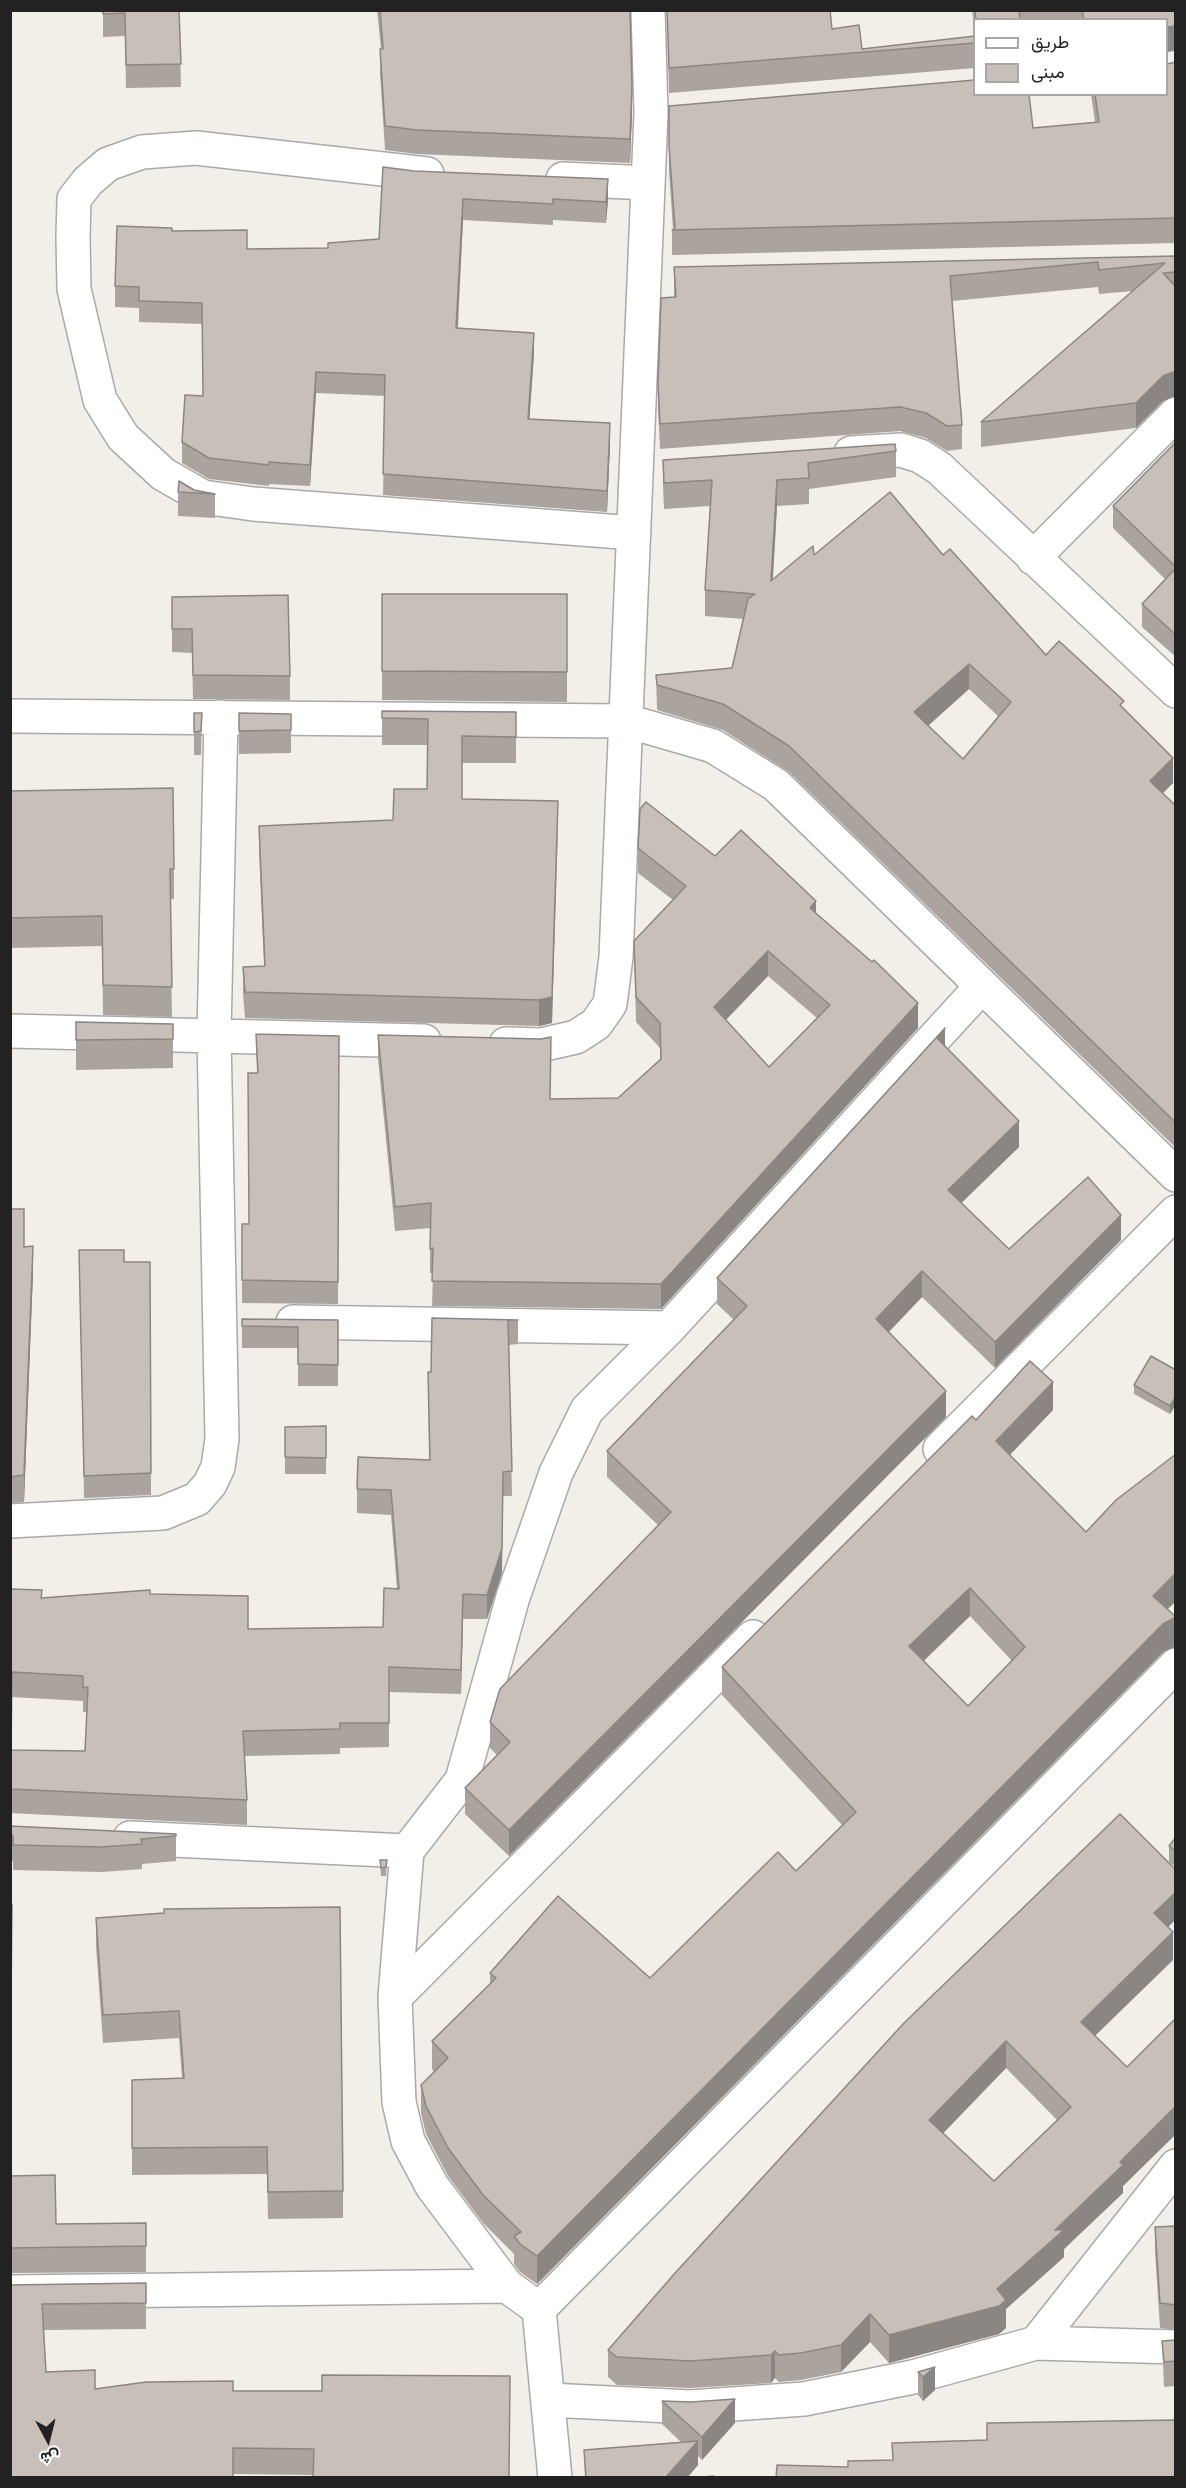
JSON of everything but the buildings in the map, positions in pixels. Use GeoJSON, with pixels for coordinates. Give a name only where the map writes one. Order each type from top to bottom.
{"type":"FeatureCollection","features":[{"type":"Feature","properties":{"kind":"street"},"geometry":{"type":"LineString","coordinates":[[10,1031],[541,1045],[576,1037],[596,1024],[610,1004],[616,957],[634,532],[649,468],[656,274],[648,183],[651,113],[648,10]]}},
{"type":"Feature","properties":{"kind":"street"},"geometry":{"type":"LineString","coordinates":[[651,113],[686,110]]}},
{"type":"Feature","properties":{"kind":"street"},"geometry":{"type":"LineString","coordinates":[[462,175],[415,173],[196,148],[142,152],[108,164],[88,181],[74,199],[74,289],[100,400],[123,437],[163,474],[203,497],[253,504],[634,532]]}},
{"type":"Feature","properties":{"kind":"street"},"geometry":{"type":"LineString","coordinates":[[532,178],[648,183]]}},
{"type":"Feature","properties":{"kind":"street"},"geometry":{"type":"LineString","coordinates":[[1033,558],[1176,414]]}},
{"type":"Feature","properties":{"kind":"street"},"geometry":{"type":"LineString","coordinates":[[826,455],[901,450],[920,456],[939,468],[1176,692]]}},
{"type":"Feature","properties":{"kind":"street"},"geometry":{"type":"LineString","coordinates":[[10,716],[627,721],[713,746],[776,786],[1176,1174]]}},
{"type":"Feature","properties":{"kind":"street"},"geometry":{"type":"LineString","coordinates":[[10,1521],[163,1513],[197,1498],[210,1484],[218,1467],[222,1439],[214,1035],[221,717]]}},
{"type":"Feature","properties":{"kind":"street"},"geometry":{"type":"LineString","coordinates":[[555,2478],[539,2309],[507,2286],[432,2186],[408,2141],[399,2102],[395,1997],[407,1851],[462,1780],[513,1597],[555,1473],[588,1410],[669,1328],[982,986]]}},
{"type":"Feature","properties":{"kind":"street"},"geometry":{"type":"LineString","coordinates":[[915,1474],[1176,1212]]}},
{"type":"Feature","properties":{"kind":"street"},"geometry":{"type":"LineString","coordinates":[[219,1321],[669,1328]]}},
{"type":"Feature","properties":{"kind":"street"},"geometry":{"type":"LineString","coordinates":[[395,1997],[773,1617]]}},
{"type":"Feature","properties":{"kind":"street"},"geometry":{"type":"LineString","coordinates":[[539,2309],[1176,1665]]}},
{"type":"Feature","properties":{"kind":"street"},"geometry":{"type":"LineString","coordinates":[[104,1836],[407,1851]]}},
{"type":"Feature","properties":{"kind":"street"},"geometry":{"type":"LineString","coordinates":[[1036,2343],[1176,2166]]}},
{"type":"Feature","properties":{"kind":"street"},"geometry":{"type":"LineString","coordinates":[[10,2292],[507,2286]]}},
{"type":"Feature","properties":{"kind":"street"},"geometry":{"type":"LineString","coordinates":[[549,2400],[690,2407],[804,2399],[913,2377],[1036,2343],[1176,2347]]}}]}
